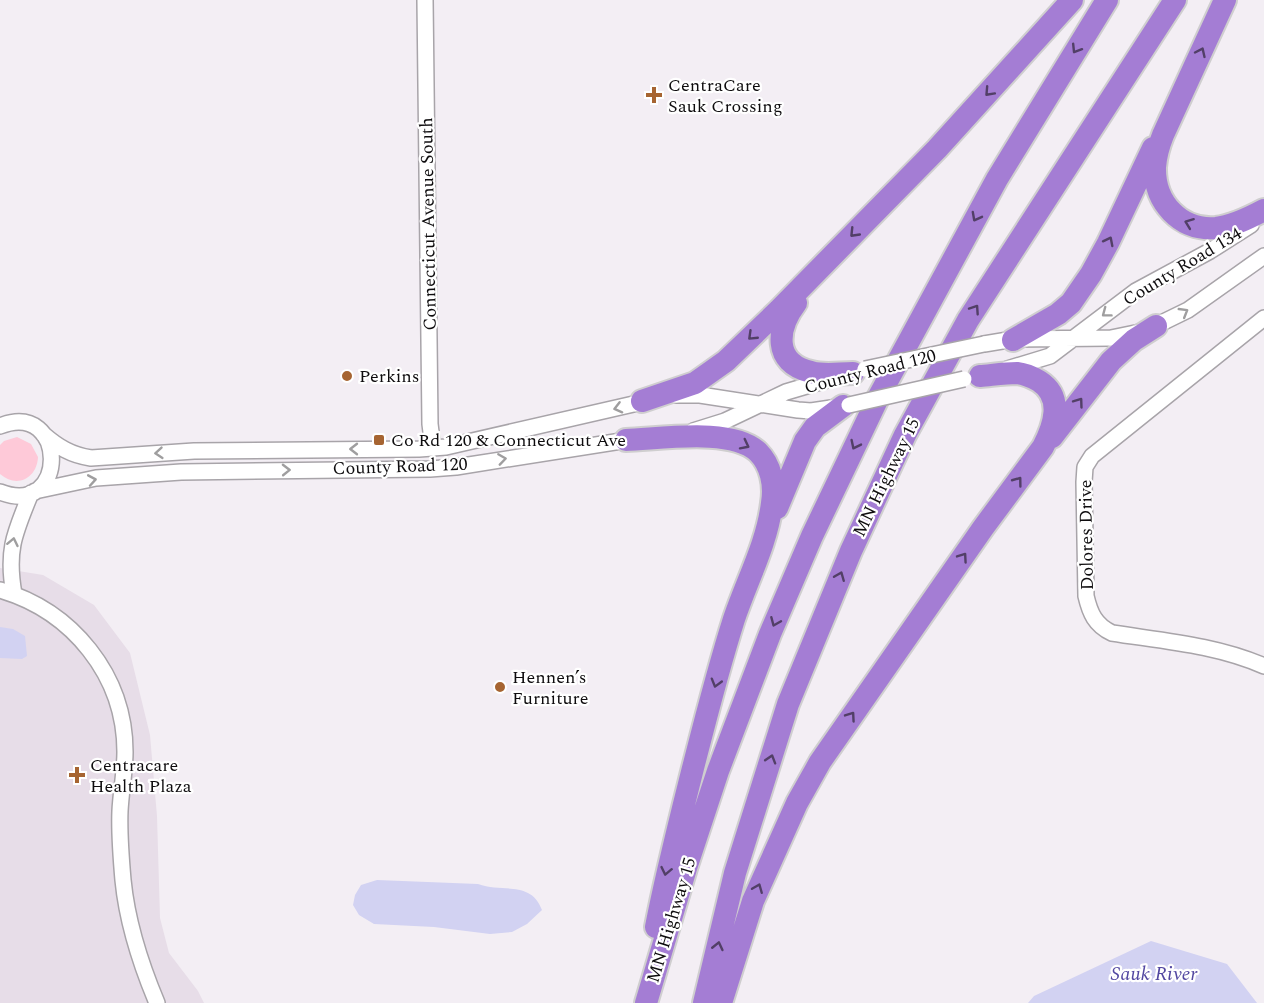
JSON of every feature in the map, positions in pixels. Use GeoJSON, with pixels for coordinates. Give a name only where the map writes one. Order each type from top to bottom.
{"type":"FeatureCollection","features":[{"type":"Feature","properties":{"kind":"highway"},"geometry":{"type":"LineString","coordinates":[[642,402],[695,383],[709,375],[752,337],[937,149],[1072,0]]}},
{"type":"Feature","properties":{"kind":"highway","name":"MN Highway 15"},"geometry":{"type":"LineString","coordinates":[[644,1003],[718,771],[770,634],[812,536],[878,398],[997,179],[1107,0]]}},
{"type":"Feature","properties":{"kind":"highway","name":"MN Highway 15"},"geometry":{"type":"LineString","coordinates":[[704,1003],[735,873],[788,704],[850,551],[905,435],[968,320],[1175,0]]}},
{"type":"Feature","properties":{"kind":"highway"},"geometry":{"type":"LineString","coordinates":[[1225,0],[1163,135],[1157,152],[1156,182],[1164,202],[1189,225],[1203,228],[1230,226],[1264,210]]}},
{"type":"Feature","properties":{"kind":"highway"},"geometry":{"type":"LineString","coordinates":[[1013,340],[1058,314],[1081,290],[1108,243],[1189,79]]}},
{"type":"Feature","properties":{"kind":"highway"},"geometry":{"type":"LineString","coordinates":[[823,265],[787,315],[782,334],[783,352],[791,364],[812,373],[859,371]]}},
{"type":"Feature","properties":{"kind":"highway"},"geometry":{"type":"LineString","coordinates":[[721,1003],[753,901],[797,803],[820,762],[983,528],[1043,447],[1111,361],[1134,340],[1156,326]]}},
{"type":"Feature","properties":{"kind":"highway"},"geometry":{"type":"LineString","coordinates":[[972,377],[1024,374],[1042,383],[1049,390],[1055,406],[1049,435],[1043,447]]}},
{"type":"Feature","properties":{"kind":"highway"},"geometry":{"type":"LineString","coordinates":[[644,1003],[667,868],[734,619],[805,441],[814,427],[846,405]]}},
{"type":"Feature","properties":{"kind":"highway"},"geometry":{"type":"LineString","coordinates":[[626,440],[704,436],[729,438],[748,444],[759,453],[772,479],[772,503],[764,540]]}},
{"type":"Feature","properties":{"kind":"street","name":"Connecticut Avenue South"},"geometry":{"type":"LineString","coordinates":[[425,0],[430,424],[433,448]]}},
{"type":"Feature","properties":{"kind":"street","name":"County Road 134"},"geometry":{"type":"LineString","coordinates":[[972,377],[1050,356],[1136,291],[1210,251],[1264,218]]}},
{"type":"Feature","properties":{"kind":"street","name":"County Road 134"},"geometry":{"type":"LineString","coordinates":[[984,344],[1013,340],[1130,335],[1156,326],[1188,310],[1264,256]]}},
{"type":"Feature","properties":{"kind":"street","name":"Dolores Drive"},"geometry":{"type":"LineString","coordinates":[[1264,318],[1092,456],[1085,467],[1084,482],[1086,596],[1094,619],[1102,628],[1112,633],[1224,652],[1264,666]]}},
{"type":"Feature","properties":{"kind":"street","name":"County Road 120"},"geometry":{"type":"LineString","coordinates":[[0,492],[11,496],[96,478],[181,472],[456,467],[696,430],[725,421],[786,392],[859,371],[984,344]]}},
{"type":"Feature","properties":{"kind":"street","name":"County Road 120"},"geometry":{"type":"LineString","coordinates":[[0,426],[17,422],[26,424],[66,451],[91,458],[194,451],[433,448],[474,441],[676,395],[700,395],[811,411],[972,377]]}},
{"type":"Feature","properties":{"kind":"street"},"geometry":{"type":"LineString","coordinates":[[43,434],[52,452],[53,462],[46,480],[33,492],[18,522],[11,548],[7,592],[36,605],[76,633],[107,675],[117,700],[123,725],[125,752],[120,813],[123,882],[144,974],[157,1003]]}},
{"type":"Feature","properties":{"kind":"shaded area"},"geometry":{"type":"Polygon","coordinates":[[[17,437],[31,444],[38,457],[30,476],[13,481],[0,474],[0,445],[4,441],[17,437]]]}},
{"type":"Feature","properties":{"kind":"shaded area","name":"Centracare Health Plaza"},"geometry":{"type":"Polygon","coordinates":[[[0,568],[43,575],[94,605],[130,653],[150,735],[157,816],[160,918],[169,953],[198,991],[204,1003],[0,1003],[0,568]]]}},
{"type":"Feature","properties":{"kind":"water"},"geometry":{"type":"Polygon","coordinates":[[[0,627],[13,629],[25,636],[27,656],[22,659],[0,658],[0,627]]]}},
{"type":"Feature","properties":{"kind":"water"},"geometry":{"type":"Polygon","coordinates":[[[377,880],[478,884],[515,889],[531,895],[542,910],[527,924],[512,932],[490,934],[434,927],[374,924],[359,915],[353,905],[355,895],[361,885],[377,880]]]}},
{"type":"Feature","properties":{"kind":"water","name":"Sauk River"},"geometry":{"type":"Polygon","coordinates":[[[1151,941],[1227,964],[1257,1003],[1028,1003],[1034,996],[1151,941]]]}},
{"type":"Feature","properties":{"kind":"place","name":"CentraCare Sauk Crossing"},"geometry":{"type":"Point","coordinates":[654,95]}},
{"type":"Feature","properties":{"kind":"place","name":"Perkins"},"geometry":{"type":"Point","coordinates":[347,376]}},
{"type":"Feature","properties":{"kind":"place","name":"Co Rd 120 & Connecticut Ave"},"geometry":{"type":"Point","coordinates":[379,440]}},
{"type":"Feature","properties":{"kind":"place","name":"Hennen’s Furniture"},"geometry":{"type":"Point","coordinates":[500,687]}},
{"type":"Feature","properties":{"kind":"place","name":"Centracare Health Plaza"},"geometry":{"type":"Point","coordinates":[77,775]}}]}
